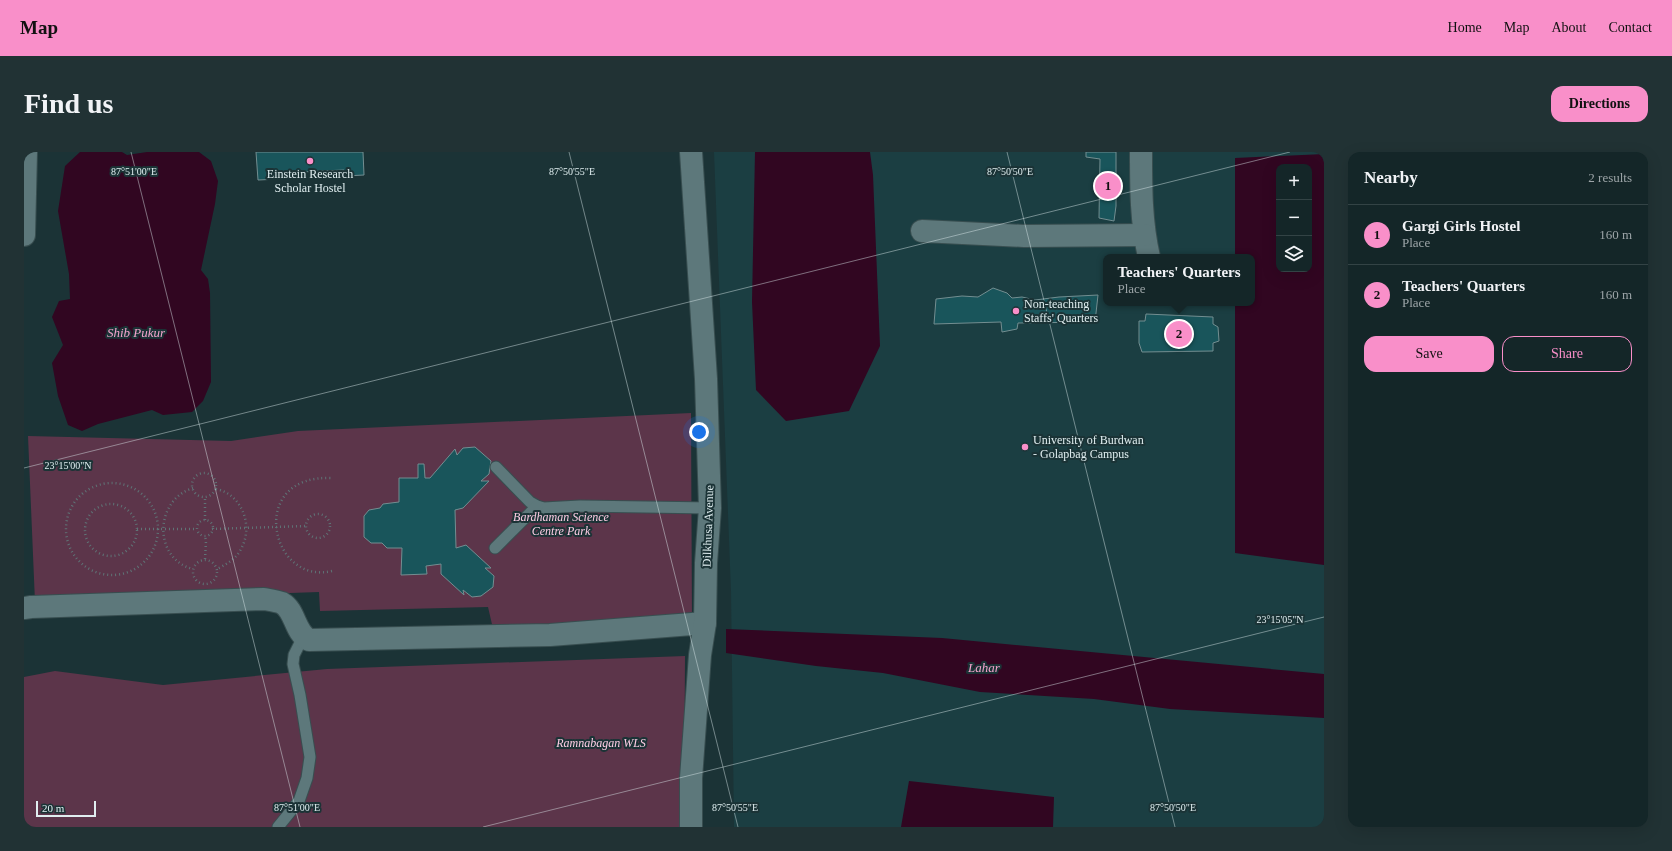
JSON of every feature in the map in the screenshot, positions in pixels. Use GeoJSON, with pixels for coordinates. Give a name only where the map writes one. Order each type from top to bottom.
{"type":"FeatureCollection","features":[{"type":"Feature","properties":{"kind":"street"},"geometry":{"type":"LineString","coordinates":[[24,235],[26,152]]}},
{"type":"Feature","properties":{"kind":"street","name":"Dilkhusa Avenue"},"geometry":{"type":"LineString","coordinates":[[691,827],[691,771],[700,655],[706,623],[706,564],[710,508],[706,379],[692,152]]}},
{"type":"Feature","properties":{"kind":"street"},"geometry":{"type":"LineString","coordinates":[[1141,152],[1141,198],[1144,235],[1148,254]]}},
{"type":"Feature","properties":{"kind":"street"},"geometry":{"type":"LineString","coordinates":[[922,231],[1024,236],[1144,235]]}},
{"type":"Feature","properties":{"kind":"street"},"geometry":{"type":"LineString","coordinates":[[24,608],[264,599],[281,603],[290,609],[303,637],[309,640],[550,635],[706,623]]}},
{"type":"Feature","properties":{"kind":"lane"},"geometry":{"type":"LineString","coordinates":[[496,467],[530,502],[544,508],[580,506],[710,508]]}},
{"type":"Feature","properties":{"kind":"lane"},"geometry":{"type":"LineString","coordinates":[[495,548],[537,506]]}},
{"type":"Feature","properties":{"kind":"lane"},"geometry":{"type":"LineString","coordinates":[[278,827],[299,801],[307,778],[310,758],[300,695],[293,664],[294,655],[303,637]]}},
{"type":"Feature","properties":{"kind":"path"},"geometry":{"type":"LineString","coordinates":[[192,488],[198,496],[205,497],[211,495],[216,489],[216,484],[214,478],[209,475],[199,474],[195,478],[192,488],[181,494],[172,502],[166,512],[162,529],[165,544],[171,555],[183,565],[193,569]]}},
{"type":"Feature","properties":{"kind":"path"},"geometry":{"type":"LineString","coordinates":[[332,478],[319,477],[308,480],[292,488],[278,509],[276,528],[278,540],[282,548],[292,560],[310,570],[325,572],[332,571]]}},
{"type":"Feature","properties":{"kind":"path"},"geometry":{"type":"LineString","coordinates":[[110,483],[128,486],[144,496],[154,511],[158,529],[156,545],[147,560],[131,571],[115,575],[95,572],[86,568],[77,560],[70,550],[65,530],[68,514],[77,498],[93,487],[110,483]]}},
{"type":"Feature","properties":{"kind":"path"},"geometry":{"type":"LineString","coordinates":[[216,489],[227,492],[236,501],[245,516],[247,528],[246,538],[238,554],[229,563],[218,569]]}},
{"type":"Feature","properties":{"kind":"path"},"geometry":{"type":"LineString","coordinates":[[205,497],[205,520]]}},
{"type":"Feature","properties":{"kind":"path"},"geometry":{"type":"LineString","coordinates":[[112,504],[121,506],[129,511],[135,520],[137,529],[135,540],[130,548],[122,554],[115,556],[102,554],[92,548],[87,539],[86,532],[88,520],[95,511],[106,505],[112,504]]}},
{"type":"Feature","properties":{"kind":"path"},"geometry":{"type":"LineString","coordinates":[[317,514],[326,517],[330,526],[328,533],[320,538],[315,538],[309,534],[306,526],[308,520],[317,514]]}},
{"type":"Feature","properties":{"kind":"path"},"geometry":{"type":"LineString","coordinates":[[196,529],[199,522],[205,520],[211,522],[212,528],[210,534],[205,536]]}},
{"type":"Feature","properties":{"kind":"path"},"geometry":{"type":"LineString","coordinates":[[212,528],[276,528],[306,526]]}},
{"type":"Feature","properties":{"kind":"path"},"geometry":{"type":"LineString","coordinates":[[137,529],[196,529]]}},
{"type":"Feature","properties":{"kind":"path"},"geometry":{"type":"LineString","coordinates":[[196,529],[200,534],[205,536]]}},
{"type":"Feature","properties":{"kind":"path"},"geometry":{"type":"LineString","coordinates":[[205,536],[205,559]]}},
{"type":"Feature","properties":{"kind":"path"},"geometry":{"type":"LineString","coordinates":[[205,559],[214,562],[218,569],[217,577],[206,584],[197,581],[194,577],[193,569],[196,563],[205,559]]}},
{"type":"Feature","properties":{"kind":"shaded area","name":"University of Burdwan - Golapbag Campus"},"geometry":{"type":"Polygon","coordinates":[[[714,152],[1324,152],[1324,827],[734,827],[731,591],[714,152]]]}},
{"type":"Feature","properties":{"kind":"green space","name":"Bardhaman Science Centre Park"},"geometry":{"type":"Polygon","coordinates":[[[691,413],[692,624],[494,633],[488,607],[320,611],[319,592],[35,602],[28,436],[231,441],[298,431],[691,413]]]}},
{"type":"Feature","properties":{"kind":"green space","name":"Ramnabagan WLS"},"geometry":{"type":"Polygon","coordinates":[[[685,656],[684,827],[24,827],[24,677],[55,671],[163,685],[327,669],[685,656]]]}},
{"type":"Feature","properties":{"kind":"water","name":"Shib Pukur"},"geometry":{"type":"Polygon","coordinates":[[[80,152],[122,152],[127,155],[147,152],[199,152],[211,161],[218,181],[215,204],[201,270],[208,279],[210,293],[211,382],[203,401],[192,412],[163,415],[152,410],[98,424],[82,431],[68,425],[58,396],[52,363],[63,345],[52,317],[59,301],[70,299],[69,274],[58,211],[65,166],[80,152]]]}},
{"type":"Feature","properties":{"kind":"water"},"geometry":{"type":"Polygon","coordinates":[[[755,152],[870,152],[873,175],[880,346],[849,411],[786,421],[756,390],[752,302],[755,152]]]}},
{"type":"Feature","properties":{"kind":"water"},"geometry":{"type":"Polygon","coordinates":[[[1324,154],[1324,565],[1235,553],[1235,306],[1255,306],[1255,254],[1235,254],[1235,158],[1324,154]]]}},
{"type":"Feature","properties":{"kind":"water","name":"Lahar"},"geometry":{"type":"Polygon","coordinates":[[[726,629],[942,638],[1324,674],[1324,718],[1170,709],[1094,699],[980,692],[883,673],[816,666],[726,653],[726,629]]]}},
{"type":"Feature","properties":{"kind":"water"},"geometry":{"type":"Polygon","coordinates":[[[909,781],[1054,797],[1053,827],[901,827],[909,781]]]}},
{"type":"Feature","properties":{"kind":"building","name":"Einstein Research Scholar Hostel"},"geometry":{"type":"Polygon","coordinates":[[[256,152],[363,152],[364,175],[345,176],[344,170],[279,173],[279,179],[258,180],[256,152]]]}},
{"type":"Feature","properties":{"kind":"building"},"geometry":{"type":"Polygon","coordinates":[[[1086,152],[1116,152],[1116,206],[1114,221],[1099,218],[1100,159],[1086,157],[1086,152]]]}},
{"type":"Feature","properties":{"kind":"building","name":"Non-teaching Staffs' Quarters"},"geometry":{"type":"Polygon","coordinates":[[[993,288],[1007,293],[1012,298],[1022,297],[1035,300],[1098,295],[1095,322],[1018,323],[1017,329],[1002,332],[1001,322],[934,324],[936,299],[962,296],[978,297],[993,288]]]}},
{"type":"Feature","properties":{"kind":"building"},"geometry":{"type":"Polygon","coordinates":[[[1146,314],[1213,317],[1213,324],[1218,327],[1219,341],[1213,343],[1213,351],[1142,352],[1139,343],[1139,321],[1145,321],[1146,314]]]}},
{"type":"Feature","properties":{"kind":"building"},"geometry":{"type":"Polygon","coordinates":[[[475,447],[491,461],[489,474],[481,481],[489,481],[463,508],[455,510],[456,548],[466,545],[491,568],[485,568],[494,576],[493,587],[481,596],[472,597],[463,590],[464,595],[441,574],[441,564],[426,566],[427,574],[401,575],[402,548],[387,548],[382,543],[371,543],[364,537],[364,516],[369,510],[380,508],[383,504],[399,502],[399,478],[418,478],[418,464],[424,464],[425,478],[430,478],[455,449],[457,455],[463,448],[475,447]]]}},
{"type":"Feature","properties":{"kind":"place","name":"Einstein Research Scholar Hostel"},"geometry":{"type":"Point","coordinates":[310,161]}},
{"type":"Feature","properties":{"kind":"place","name":"Gargi Girls Hostel"},"geometry":{"type":"Point","coordinates":[1108,186]}},
{"type":"Feature","properties":{"kind":"place","name":"Non-teaching Staffs' Quarters"},"geometry":{"type":"Point","coordinates":[1016,311]}},
{"type":"Feature","properties":{"kind":"place","name":"Teachers' Quarters"},"geometry":{"type":"Point","coordinates":[1179,334]}},
{"type":"Feature","properties":{"kind":"place","name":"University of Burdwan - Golapbag Campus"},"geometry":{"type":"Point","coordinates":[1025,447]}}]}
